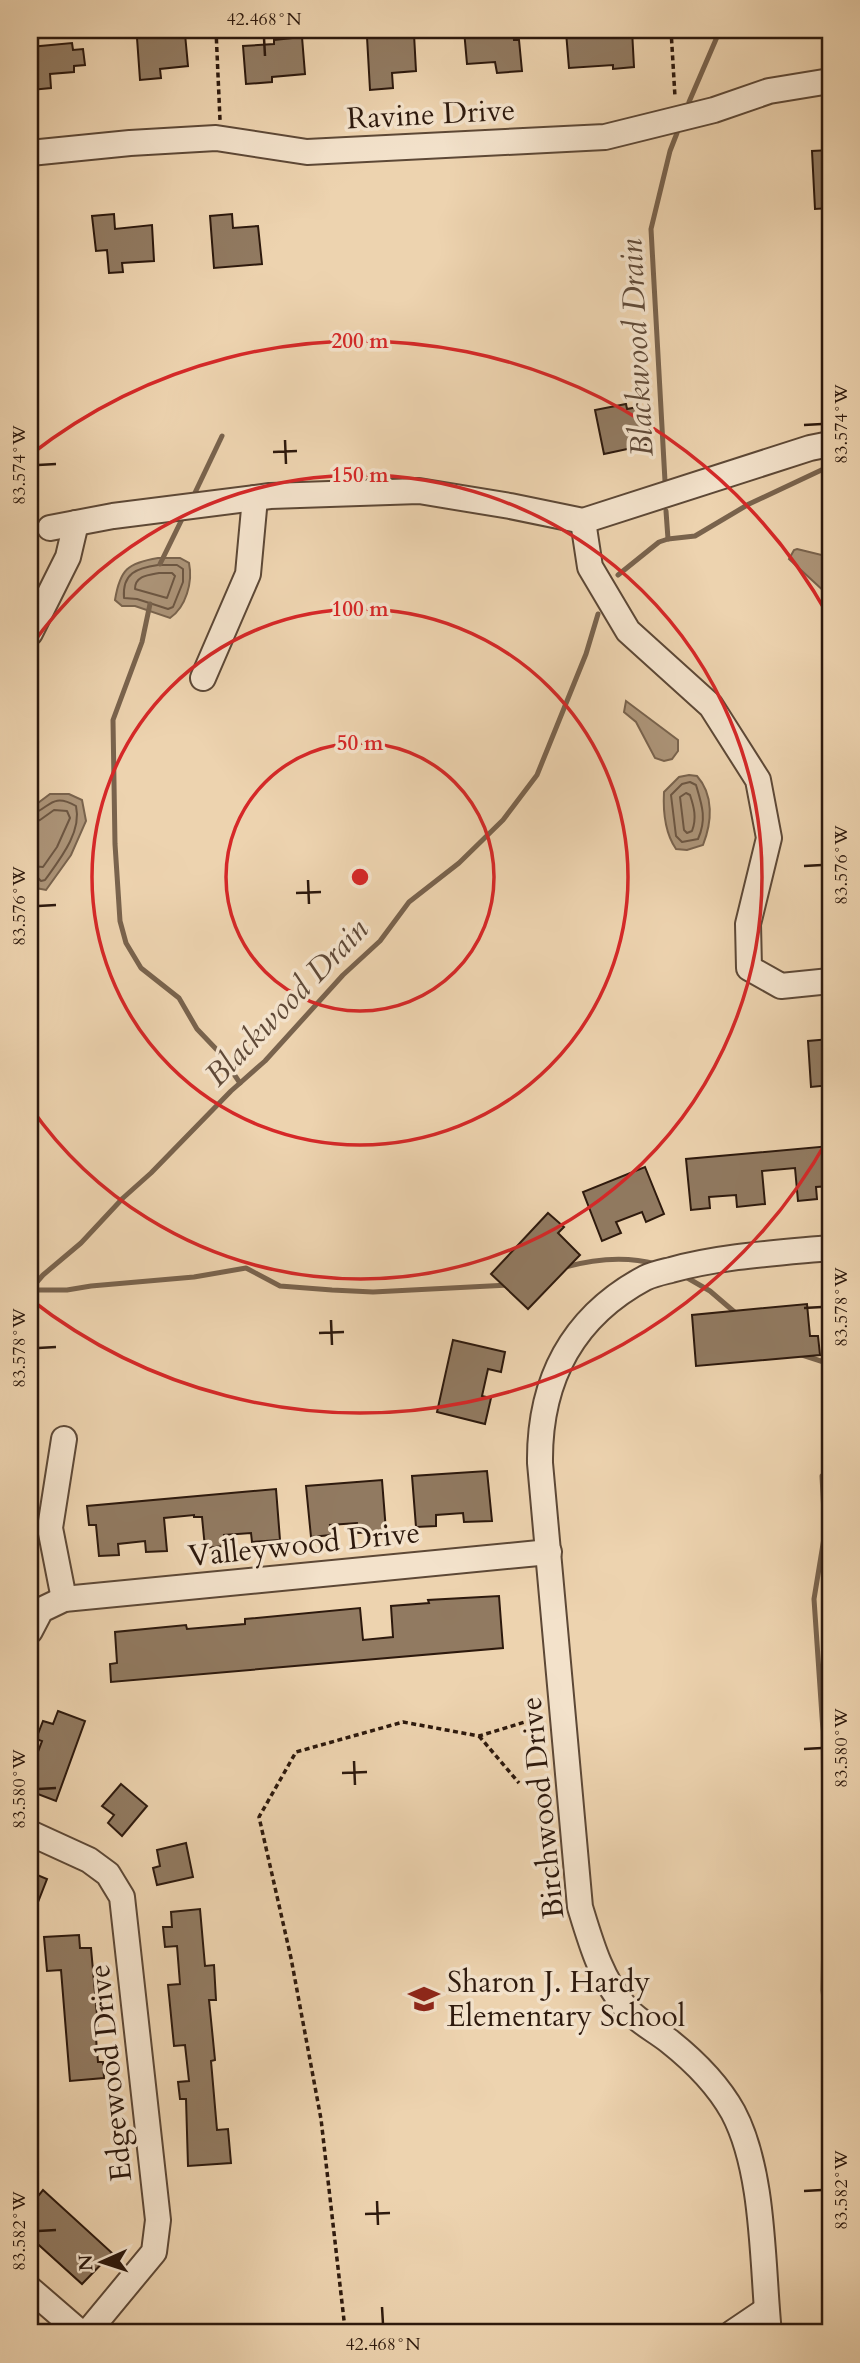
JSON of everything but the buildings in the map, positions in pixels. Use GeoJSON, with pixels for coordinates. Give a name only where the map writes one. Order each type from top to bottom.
{"type":"FeatureCollection","features":[{"type":"Feature","properties":{"kind":"street","name":"Ravine Drive"},"geometry":{"type":"LineString","coordinates":[[30,153],[130,143],[220,139],[307,152],[605,137],[714,110],[769,91],[830,81]]}},
{"type":"Feature","properties":{"kind":"street"},"geometry":{"type":"LineString","coordinates":[[50,528],[113,516],[255,498],[419,491],[510,506],[583,522],[810,448],[830,444]]}},
{"type":"Feature","properties":{"kind":"street"},"geometry":{"type":"LineString","coordinates":[[203,678],[248,574],[255,498]]}},
{"type":"Feature","properties":{"kind":"street"},"geometry":{"type":"LineString","coordinates":[[583,522],[590,567],[628,631],[711,706],[758,780],[769,838],[748,924],[749,968],[781,985],[830,981]]}},
{"type":"Feature","properties":{"kind":"street"},"geometry":{"type":"LineString","coordinates":[[30,634],[68,557],[76,523]]}},
{"type":"Feature","properties":{"kind":"street","name":"Birchwood Drive"},"geometry":{"type":"LineString","coordinates":[[768,2322],[757,2197],[748,2151],[733,2113],[712,2082],[671,2043],[627,2010],[604,1975],[591,1945],[580,1907],[540,1463],[540,1434],[544,1406],[556,1369],[577,1334],[603,1308],[647,1277],[699,1262],[830,1248]]}},
{"type":"Feature","properties":{"kind":"street"},"geometry":{"type":"LineString","coordinates":[[64,1438],[50,1528],[64,1599]]}},
{"type":"Feature","properties":{"kind":"street","name":"Valleywood Drive"},"geometry":{"type":"LineString","coordinates":[[30,1631],[41,1610],[64,1599],[549,1552]]}},
{"type":"Feature","properties":{"kind":"street","name":"Edgewood Drive"},"geometry":{"type":"LineString","coordinates":[[30,1833],[89,1860],[108,1874],[122,1897],[158,2220],[154,2252],[87,2333]]}},
{"type":"Feature","properties":{"kind":"street"},"geometry":{"type":"LineString","coordinates":[[30,2289],[81,2333]]}},
{"type":"Feature","properties":{"kind":"street"},"geometry":{"type":"LineString","coordinates":[[732,2333],[768,2322]]}},
{"type":"Feature","properties":{"kind":"path"},"geometry":{"type":"LineString","coordinates":[[216,30],[220,139]]}},
{"type":"Feature","properties":{"kind":"path"},"geometry":{"type":"LineString","coordinates":[[671,30],[677,119]]}},
{"type":"Feature","properties":{"kind":"path"},"geometry":{"type":"LineString","coordinates":[[345,2329],[321,2119],[291,1958],[259,1817],[296,1752],[403,1722],[479,1736],[525,1722]]}},
{"type":"Feature","properties":{"kind":"path"},"geometry":{"type":"LineString","coordinates":[[479,1736],[519,1783]]}},
{"type":"Feature","properties":{"kind":"water"},"geometry":{"type":"Polygon","coordinates":[[[797,549],[830,557],[830,594],[789,559],[797,549]]]}},
{"type":"Feature","properties":{"kind":"water"},"geometry":{"type":"Polygon","coordinates":[[[158,558],[180,558],[189,563],[187,594],[170,618],[135,606],[122,606],[115,600],[120,581],[127,569],[139,562],[158,558]]]}},
{"type":"Feature","properties":{"kind":"water"},"geometry":{"type":"Polygon","coordinates":[[[626,701],[678,740],[678,751],[672,759],[664,761],[655,758],[636,722],[624,712],[626,701]]]}},
{"type":"Feature","properties":{"kind":"water"},"geometry":{"type":"Polygon","coordinates":[[[697,776],[703,783],[709,800],[710,818],[703,845],[687,850],[676,849],[666,822],[664,792],[679,777],[697,776]]]}},
{"type":"Feature","properties":{"kind":"water"},"geometry":{"type":"Polygon","coordinates":[[[50,794],[69,794],[82,800],[86,821],[71,855],[46,890],[36,888],[30,876],[30,809],[50,794]]]}},
{"type":"Feature","properties":{"kind":"waterway","name":"Blackwood Drain"},"geometry":{"type":"LineString","coordinates":[[689,102],[720,30]]}},
{"type":"Feature","properties":{"kind":"waterway","name":"Blackwood Drain"},"geometry":{"type":"LineString","coordinates":[[665,481],[651,229],[677,133]]}},
{"type":"Feature","properties":{"kind":"waterway"},"geometry":{"type":"LineString","coordinates":[[192,499],[222,436]]}},
{"type":"Feature","properties":{"kind":"waterway"},"geometry":{"type":"LineString","coordinates":[[618,575],[659,542],[695,536],[749,504],[830,466]]}},
{"type":"Feature","properties":{"kind":"waterway","name":"Blackwood Drain"},"geometry":{"type":"LineString","coordinates":[[666,511],[668,539]]}},
{"type":"Feature","properties":{"kind":"waterway"},"geometry":{"type":"LineString","coordinates":[[160,564],[185,513]]}},
{"type":"Feature","properties":{"kind":"waterway"},"geometry":{"type":"LineString","coordinates":[[150,604],[142,642],[113,720],[115,844],[120,921],[126,943],[141,968],[179,998],[197,1029],[218,1051],[240,1083]]}},
{"type":"Feature","properties":{"kind":"waterway","name":"Blackwood Drain"},"geometry":{"type":"LineString","coordinates":[[30,1290],[43,1275],[81,1243],[231,1091],[265,1061],[343,975],[380,941],[409,902],[459,863],[503,820],[537,775],[586,654],[598,614]]}},
{"type":"Feature","properties":{"kind":"waterway"},"geometry":{"type":"LineString","coordinates":[[565,1267],[610,1260],[656,1264]]}},
{"type":"Feature","properties":{"kind":"waterway"},"geometry":{"type":"LineString","coordinates":[[30,1290],[67,1290],[194,1277],[246,1268],[280,1286],[332,1290],[373,1292],[509,1285]]}},
{"type":"Feature","properties":{"kind":"waterway"},"geometry":{"type":"LineString","coordinates":[[684,1276],[710,1291],[738,1315]]}},
{"type":"Feature","properties":{"kind":"waterway"},"geometry":{"type":"LineString","coordinates":[[799,1354],[830,1364]]}},
{"type":"Feature","properties":{"kind":"waterway"},"geometry":{"type":"LineString","coordinates":[[830,1469],[822,1476],[825,1532],[814,1599],[823,1731],[824,1825],[829,1902],[824,1931],[823,1990],[826,2021],[830,2027]]}},
{"type":"Feature","properties":{"kind":"place","name":"Sharon J. Hardy Elementary School"},"geometry":{"type":"Point","coordinates":[424,1999]}}]}
